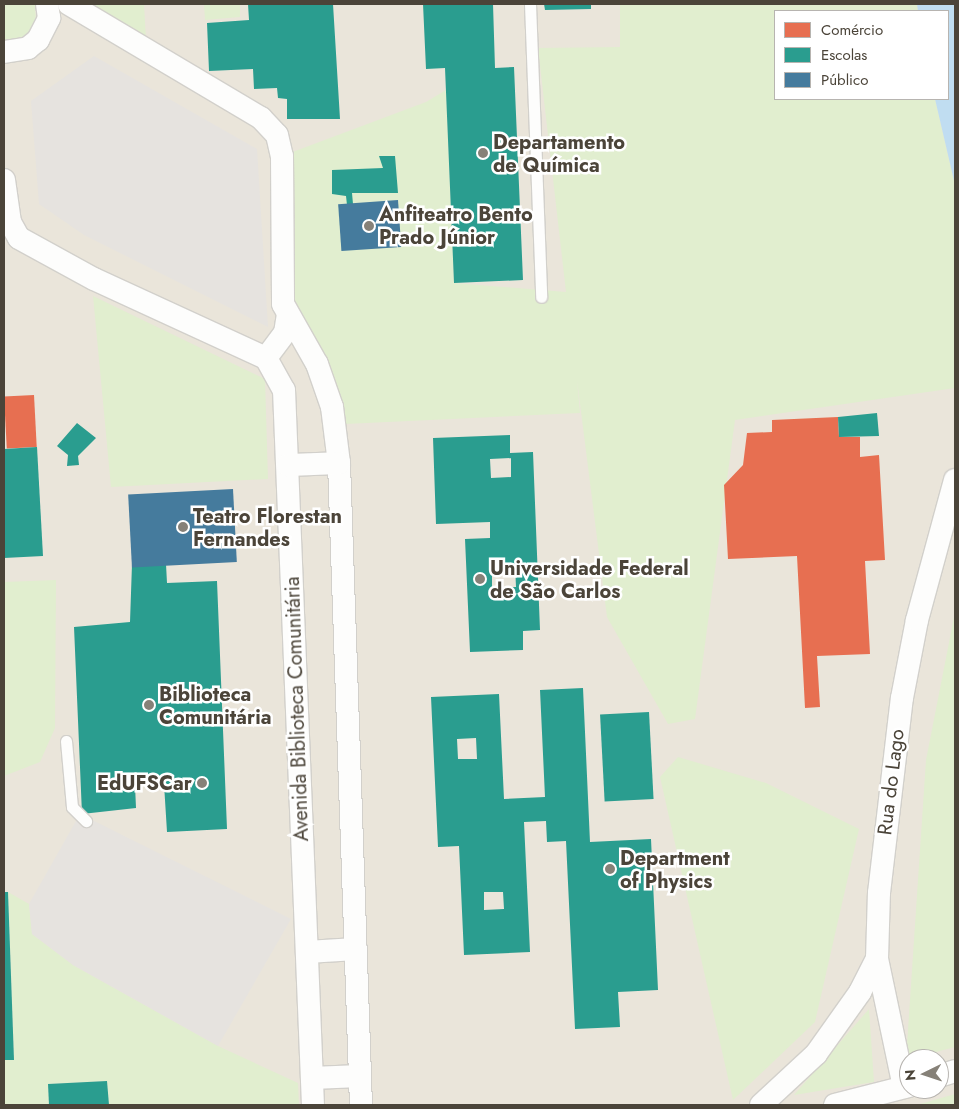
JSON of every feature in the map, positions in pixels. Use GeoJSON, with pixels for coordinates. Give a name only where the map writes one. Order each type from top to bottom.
{"type":"FeatureCollection","features":[{"type":"Feature","properties":{"kind":"street"},"geometry":{"type":"LineString","coordinates":[[4,52],[28,48],[38,40],[49,18],[47,4]]}},
{"type":"Feature","properties":{"kind":"street"},"geometry":{"type":"LineString","coordinates":[[69,4],[260,118],[277,135],[282,156],[283,295],[288,315],[317,364],[326,390],[339,464],[361,1105]]}},
{"type":"Feature","properties":{"kind":"street"},"geometry":{"type":"LineString","coordinates":[[4,180],[10,222],[19,238],[40,252],[266,358],[285,333],[288,315]]}},
{"type":"Feature","properties":{"kind":"street","name":"Avenida Biblioteca Comunitária"},"geometry":{"type":"LineString","coordinates":[[266,358],[284,390],[313,1105]]}},
{"type":"Feature","properties":{"kind":"street"},"geometry":{"type":"LineString","coordinates":[[288,465],[339,464]]}},
{"type":"Feature","properties":{"kind":"street","name":"Rua do Lago"},"geometry":{"type":"LineString","coordinates":[[899,1052],[877,959],[879,893],[902,698],[917,620],[955,480]]}},
{"type":"Feature","properties":{"kind":"street"},"geometry":{"type":"LineString","coordinates":[[307,952],[356,949]]}},
{"type":"Feature","properties":{"kind":"street"},"geometry":{"type":"LineString","coordinates":[[761,1105],[828,1040],[877,959]]}},
{"type":"Feature","properties":{"kind":"street"},"geometry":{"type":"LineString","coordinates":[[312,1078],[360,1076]]}},
{"type":"Feature","properties":{"kind":"street"},"geometry":{"type":"LineString","coordinates":[[835,1105],[899,1088]]}},
{"type":"Feature","properties":{"kind":"street"},"geometry":{"type":"LineString","coordinates":[[881,1105],[899,1096]]}},
{"type":"Feature","properties":{"kind":"lane"},"geometry":{"type":"LineString","coordinates":[[530,4],[541,297]]}},
{"type":"Feature","properties":{"kind":"lane"},"geometry":{"type":"LineString","coordinates":[[66,741],[72,807],[86,821]]}},
{"type":"Feature","properties":{"kind":"shaded area","name":"Universidade Federal de São Carlos"},"geometry":{"type":"Polygon","coordinates":[[[4,4],[955,4],[955,1105],[4,1105],[4,4]]]}},
{"type":"Feature","properties":{"kind":"shaded area"},"geometry":{"type":"Polygon","coordinates":[[[94,56],[257,149],[268,327],[84,235],[39,204],[31,101],[94,56]]]}},
{"type":"Feature","properties":{"kind":"shaded area"},"geometry":{"type":"Polygon","coordinates":[[[80,814],[291,919],[218,1046],[73,965],[32,934],[29,904],[80,814]]]}},
{"type":"Feature","properties":{"kind":"green space"},"geometry":{"type":"Polygon","coordinates":[[[4,4],[35,4],[36,24],[28,36],[4,42],[4,4]]]}},
{"type":"Feature","properties":{"kind":"green space"},"geometry":{"type":"Polygon","coordinates":[[[85,4],[144,4],[146,40],[85,4]]]}},
{"type":"Feature","properties":{"kind":"green space"},"geometry":{"type":"Polygon","coordinates":[[[204,4],[240,4],[240,17],[205,20],[204,4]]]}},
{"type":"Feature","properties":{"kind":"green space"},"geometry":{"type":"Polygon","coordinates":[[[620,4],[917,4],[918,10],[774,10],[774,100],[935,100],[955,185],[955,388],[735,420],[695,719],[668,724],[607,617],[577,380],[580,413],[345,424],[288,315],[282,156],[426,102],[446,90],[454,283],[566,292],[538,48],[620,47],[620,4]]]}},
{"type":"Feature","properties":{"kind":"green space"},"geometry":{"type":"Polygon","coordinates":[[[93,296],[265,379],[268,479],[111,487],[93,296]]]}},
{"type":"Feature","properties":{"kind":"green space"},"geometry":{"type":"Polygon","coordinates":[[[56,580],[55,728],[40,762],[4,776],[4,582],[56,580]]]}},
{"type":"Feature","properties":{"kind":"green space"},"geometry":{"type":"Polygon","coordinates":[[[955,612],[955,1047],[947,1049],[907,1049],[926,760],[955,612]]]}},
{"type":"Feature","properties":{"kind":"green space"},"geometry":{"type":"Polygon","coordinates":[[[678,757],[766,783],[859,829],[815,1022],[733,1100],[660,777],[678,757]]]}},
{"type":"Feature","properties":{"kind":"green space"},"geometry":{"type":"Polygon","coordinates":[[[8,892],[29,904],[32,934],[73,965],[218,1046],[298,1083],[299,1105],[109,1105],[107,1081],[48,1084],[49,1105],[4,1105],[4,1060],[14,1059],[8,892]]]}},
{"type":"Feature","properties":{"kind":"green space"},"geometry":{"type":"Polygon","coordinates":[[[869,1009],[874,1082],[794,1095],[869,1009]]]}},
{"type":"Feature","properties":{"kind":"green space"},"geometry":{"type":"Polygon","coordinates":[[[955,1094],[955,1105],[917,1105],[938,1099],[949,1099],[949,1096],[955,1094]]]}},
{"type":"Feature","properties":{"kind":"water"},"geometry":{"type":"Polygon","coordinates":[[[917,4],[955,4],[955,185],[935,100],[949,100],[949,10],[918,10],[917,4]]]}},
{"type":"Feature","properties":{"kind":"building: Comércio"},"geometry":{"type":"Polygon","coordinates":[[[34,395],[37,447],[7,448],[4,397],[34,395]]]}},
{"type":"Feature","properties":{"kind":"building: Comércio"},"geometry":{"type":"Polygon","coordinates":[[[838,417],[839,437],[860,437],[860,457],[879,455],[885,560],[865,561],[870,654],[817,656],[820,707],[805,708],[797,556],[728,559],[724,485],[743,465],[747,433],[772,432],[772,420],[838,417]]]}},
{"type":"Feature","properties":{"kind":"building: Escolas"},"geometry":{"type":"Polygon","coordinates":[[[248,4],[333,4],[340,119],[287,119],[287,99],[278,98],[277,88],[254,89],[253,69],[209,71],[207,23],[249,20],[248,4]]]}},
{"type":"Feature","properties":{"kind":"building: Escolas","name":"Departamento de Química"},"geometry":{"type":"Polygon","coordinates":[[[423,4],[493,4],[495,68],[514,67],[523,280],[454,283],[445,68],[426,69],[423,4]]]}},
{"type":"Feature","properties":{"kind":"building: Escolas"},"geometry":{"type":"Polygon","coordinates":[[[544,4],[591,4],[591,9],[545,10],[544,4]]]}},
{"type":"Feature","properties":{"kind":"building: Escolas"},"geometry":{"type":"Polygon","coordinates":[[[379,156],[395,156],[398,193],[352,193],[353,204],[347,205],[346,196],[332,194],[332,170],[383,168],[379,156]]]}},
{"type":"Feature","properties":{"kind":"building: Escolas"},"geometry":{"type":"Polygon","coordinates":[[[877,413],[879,436],[839,437],[838,417],[877,413]]]}},
{"type":"Feature","properties":{"kind":"building: Escolas"},"geometry":{"type":"Polygon","coordinates":[[[77,423],[96,438],[78,456],[79,465],[67,466],[68,455],[57,446],[77,423]]]}},
{"type":"Feature","properties":{"kind":"building: Escolas"},"geometry":{"type":"Polygon","coordinates":[[[510,435],[510,453],[533,452],[540,630],[523,631],[523,650],[470,652],[465,539],[490,538],[490,522],[436,524],[433,438],[510,435]],[[511,458],[490,459],[491,478],[511,477],[511,458]],[[515,565],[492,566],[492,588],[516,587],[515,565]]]}},
{"type":"Feature","properties":{"kind":"building: Escolas"},"geometry":{"type":"Polygon","coordinates":[[[37,447],[43,556],[4,558],[4,449],[37,447]]]}},
{"type":"Feature","properties":{"kind":"building: Escolas","name":"Biblioteca Comunitária"},"geometry":{"type":"Polygon","coordinates":[[[132,564],[166,564],[167,583],[217,581],[227,829],[167,832],[164,784],[135,785],[136,808],[82,814],[74,627],[130,622],[132,564]]]}},
{"type":"Feature","properties":{"kind":"building: Escolas","name":"Department of Physics"},"geometry":{"type":"Polygon","coordinates":[[[583,688],[590,842],[651,839],[658,990],[618,992],[620,1027],[575,1029],[566,841],[547,842],[546,821],[524,822],[530,952],[464,955],[459,846],[438,847],[431,697],[499,694],[504,799],[545,797],[540,690],[583,688]],[[476,738],[457,739],[458,759],[477,759],[476,738]],[[484,892],[484,910],[504,909],[503,892],[484,892]]]}},
{"type":"Feature","properties":{"kind":"building: Escolas","name":"Department of Physics"},"geometry":{"type":"Polygon","coordinates":[[[649,712],[654,799],[605,801],[600,715],[649,712]]]}},
{"type":"Feature","properties":{"kind":"building: Escolas"},"geometry":{"type":"Polygon","coordinates":[[[4,892],[8,892],[14,1060],[4,1060],[4,892]]]}},
{"type":"Feature","properties":{"kind":"building: Escolas"},"geometry":{"type":"Polygon","coordinates":[[[107,1081],[109,1105],[49,1105],[48,1084],[107,1081]]]}},
{"type":"Feature","properties":{"kind":"building: Público","name":"Anfiteatro Bento Prado Júnior"},"geometry":{"type":"Polygon","coordinates":[[[398,200],[401,247],[341,251],[338,204],[398,200]]]}},
{"type":"Feature","properties":{"kind":"building: Público","name":"Teatro Florestan Fernandes"},"geometry":{"type":"Polygon","coordinates":[[[233,489],[237,562],[132,567],[128,494],[233,489]]]}},
{"type":"Feature","properties":{"kind":"place","name":"Departamento de Química"},"geometry":{"type":"Point","coordinates":[483,153]}},
{"type":"Feature","properties":{"kind":"place","name":"Anfiteatro Bento Prado Júnior"},"geometry":{"type":"Point","coordinates":[369,226]}},
{"type":"Feature","properties":{"kind":"place","name":"Teatro Florestan Fernandes"},"geometry":{"type":"Point","coordinates":[183,527]}},
{"type":"Feature","properties":{"kind":"place","name":"Universidade Federal de São Carlos"},"geometry":{"type":"Point","coordinates":[480,579]}},
{"type":"Feature","properties":{"kind":"place","name":"Biblioteca Comunitária"},"geometry":{"type":"Point","coordinates":[149,705]}},
{"type":"Feature","properties":{"kind":"place","name":"EdUFSCar"},"geometry":{"type":"Point","coordinates":[202,783]}},
{"type":"Feature","properties":{"kind":"place","name":"Department of Physics"},"geometry":{"type":"Point","coordinates":[610,869]}}]}
